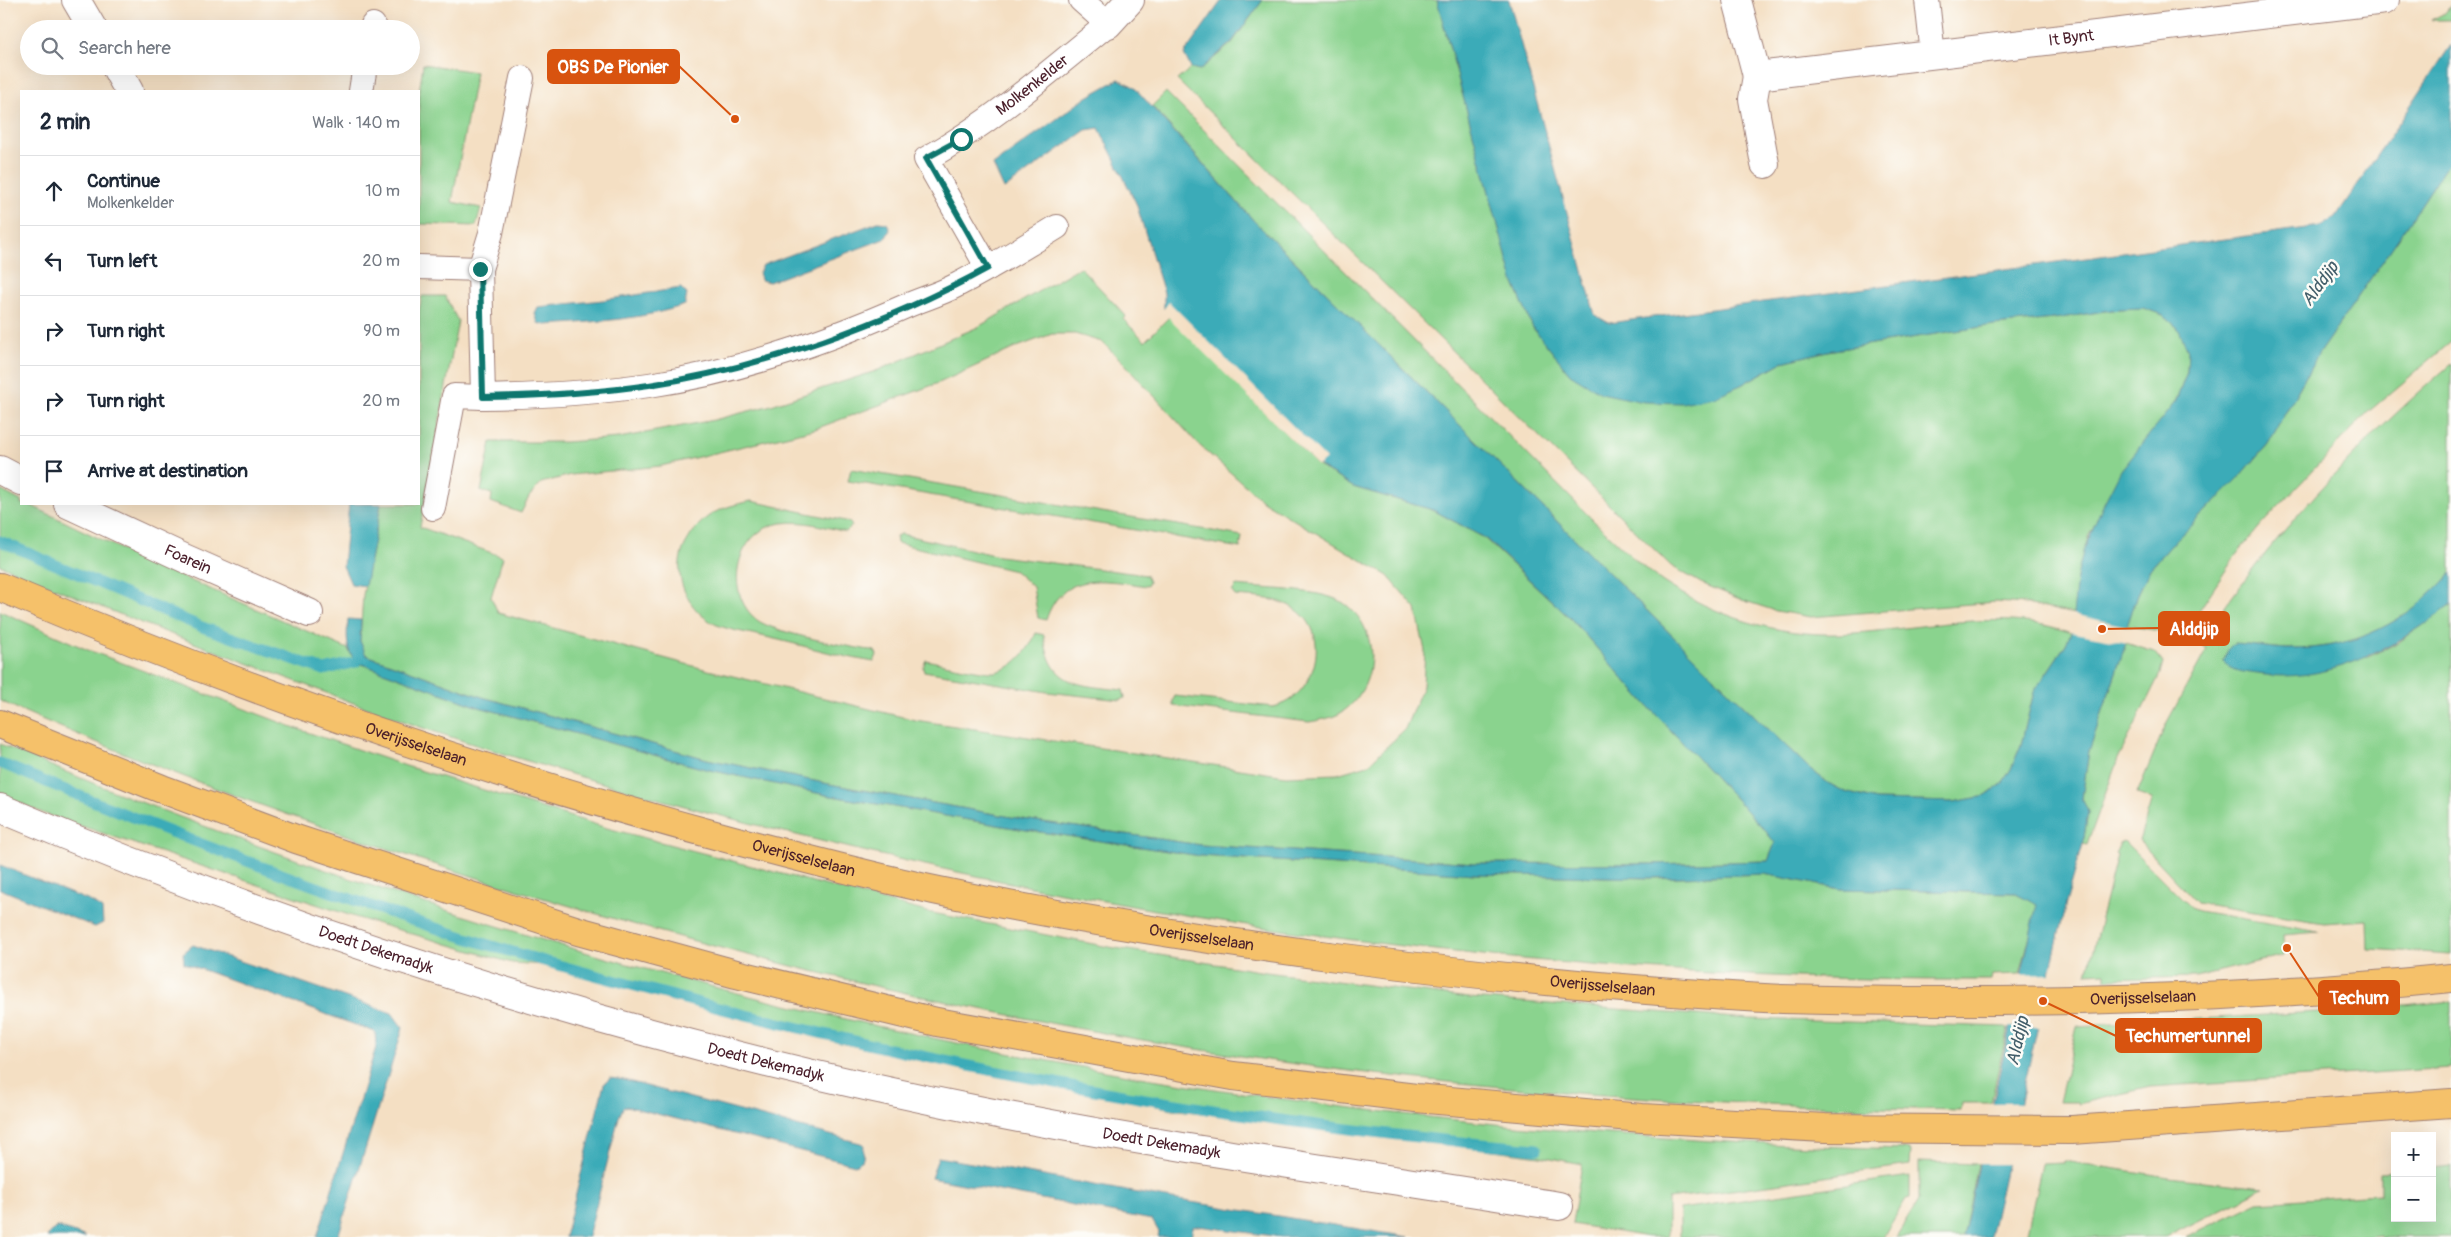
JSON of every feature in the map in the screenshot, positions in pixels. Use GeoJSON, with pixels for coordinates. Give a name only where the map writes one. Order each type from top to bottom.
{"type":"FeatureCollection","features":[{"type":"Feature","properties":{"kind":"main road","name":"Overijsselselaan"},"geometry":{"type":"LineString","coordinates":[[0,587],[97,628],[196,666],[423,747],[613,808],[932,889],[1114,924],[1268,948],[1471,974],[1750,998],[1986,1001],[2101,1000],[2355,988],[2451,978]]}},
{"type":"Feature","properties":{"kind":"main road"},"geometry":{"type":"LineString","coordinates":[[0,724],[162,789],[296,839],[568,928],[736,974],[937,1022],[1233,1076],[1416,1098],[1642,1118],[1825,1128],[2072,1130],[2451,1103]]}},
{"type":"Feature","properties":{"kind":"street"},"geometry":{"type":"LineString","coordinates":[[76,0],[88,20]]}},
{"type":"Feature","properties":{"kind":"street","name":"Molkenkelder"},"geometry":{"type":"LineString","coordinates":[[1108,24],[1130,0]]}},
{"type":"Feature","properties":{"kind":"street"},"geometry":{"type":"LineString","coordinates":[[1737,0],[1757,76],[1753,99],[1765,164]]}},
{"type":"Feature","properties":{"kind":"street","name":"It Bynt"},"geometry":{"type":"LineString","coordinates":[[1757,76],[2385,0]]}},
{"type":"Feature","properties":{"kind":"street"},"geometry":{"type":"LineString","coordinates":[[120,75],[129,90]]}},
{"type":"Feature","properties":{"kind":"street"},"geometry":{"type":"LineString","coordinates":[[0,470],[20,480]]}},
{"type":"Feature","properties":{"kind":"street","name":"Foarein"},"geometry":{"type":"LineString","coordinates":[[70,505],[184,558],[309,612]]}},
{"type":"Feature","properties":{"kind":"street","name":"Doedt Dekemadyk"},"geometry":{"type":"LineString","coordinates":[[0,808],[82,843],[227,899],[414,962],[566,1010],[731,1054],[978,1110],[1094,1132],[1559,1206]]}},
{"type":"Feature","properties":{"kind":"lane"},"geometry":{"type":"LineString","coordinates":[[1081,0],[1108,24]]}},
{"type":"Feature","properties":{"kind":"lane"},"geometry":{"type":"LineString","coordinates":[[1927,0],[1933,54]]}},
{"type":"Feature","properties":{"kind":"lane","name":"Molkenkelder"},"geometry":{"type":"LineString","coordinates":[[988,268],[926,158],[961,139],[1009,106],[1108,24]]}},
{"type":"Feature","properties":{"kind":"lane"},"geometry":{"type":"LineString","coordinates":[[361,90],[364,75]]}},
{"type":"Feature","properties":{"kind":"lane"},"geometry":{"type":"LineString","coordinates":[[483,397],[480,269],[491,233],[522,78]]}},
{"type":"Feature","properties":{"kind":"lane"},"geometry":{"type":"LineString","coordinates":[[433,508],[454,396],[551,396],[650,385],[735,367],[802,347],[876,320],[953,287],[1057,227]]}},
{"type":"Feature","properties":{"kind":"lane"},"geometry":{"type":"LineString","coordinates":[[420,267],[480,269]]}},
{"type":"Feature","properties":{"kind":"green space"},"geometry":{"type":"Polygon","coordinates":[[[1263,0],[1437,0],[1513,281],[1533,328],[1570,374],[1741,385],[1782,362],[1827,351],[1994,325],[2054,319],[2118,309],[2143,308],[2163,315],[2178,328],[2188,351],[2187,372],[2176,401],[2159,423],[2089,534],[2077,577],[2074,614],[2026,604],[1995,602],[1811,617],[1776,611],[1742,600],[1701,583],[1671,566],[1177,80],[1191,68],[1200,70],[1232,43],[1263,0]]]}},
{"type":"Feature","properties":{"kind":"green space"},"geometry":{"type":"Polygon","coordinates":[[[2451,5],[2451,20],[2431,20],[2445,13],[2451,5]]]}},
{"type":"Feature","properties":{"kind":"green space"},"geometry":{"type":"Polygon","coordinates":[[[423,64],[476,72],[452,202],[481,208],[476,226],[420,224],[419,90],[423,64]]]}},
{"type":"Feature","properties":{"kind":"green space"},"geometry":{"type":"Polygon","coordinates":[[[1166,92],[1595,522],[1645,568],[1683,594],[1704,605],[1747,622],[1792,632],[1838,634],[1997,620],[2035,623],[2071,633],[2066,644],[2034,692],[2021,745],[2011,769],[2002,784],[1986,796],[1953,802],[1877,800],[1845,792],[1828,783],[1809,768],[1711,674],[1254,221],[1152,106],[1166,92]]]}},
{"type":"Feature","properties":{"kind":"green space"},"geometry":{"type":"Polygon","coordinates":[[[2451,159],[2451,342],[2367,413],[2262,524],[2236,555],[2188,627],[2173,633],[2127,626],[2138,594],[2150,569],[2177,539],[2237,480],[2268,444],[2319,353],[2451,159]]]}},
{"type":"Feature","properties":{"kind":"green space"},"geometry":{"type":"Polygon","coordinates":[[[1080,267],[1126,316],[1123,319],[1145,341],[1169,317],[1318,466],[1353,487],[1433,510],[1484,538],[1572,620],[1646,704],[1764,829],[1775,843],[1768,861],[1650,864],[1475,863],[1201,845],[1022,819],[829,784],[707,759],[482,697],[366,655],[360,641],[363,595],[381,505],[420,505],[420,306],[422,296],[445,296],[458,321],[420,527],[503,557],[491,597],[498,613],[708,670],[915,720],[1286,776],[1337,774],[1368,765],[1405,729],[1423,686],[1425,651],[1416,609],[1388,576],[1264,502],[1199,445],[1124,363],[1102,342],[1075,334],[1052,334],[1017,347],[941,382],[815,429],[661,466],[571,475],[541,483],[529,497],[521,513],[491,502],[492,494],[481,491],[491,442],[565,442],[619,438],[714,420],[768,406],[876,371],[978,327],[1080,267]]]}},
{"type":"Feature","properties":{"kind":"green space"},"geometry":{"type":"Polygon","coordinates":[[[2451,364],[2451,573],[2417,606],[2378,630],[2357,639],[2335,645],[2312,648],[2287,649],[2234,644],[2228,649],[2223,661],[2369,657],[2399,642],[2451,605],[2451,954],[2368,949],[2367,920],[2324,923],[2197,903],[2139,841],[2152,799],[2137,794],[2166,724],[2207,649],[2200,643],[2255,566],[2316,495],[2381,428],[2451,364]]]}},
{"type":"Feature","properties":{"kind":"green space"},"geometry":{"type":"Polygon","coordinates":[[[851,469],[1242,536],[1240,548],[848,481],[851,469]]]}},
{"type":"Feature","properties":{"kind":"green space"},"geometry":{"type":"Polygon","coordinates":[[[0,490],[20,500],[20,505],[30,505],[148,562],[348,649],[356,662],[479,707],[705,769],[826,795],[1020,829],[1201,856],[1475,874],[1651,878],[1764,874],[1840,889],[2016,893],[2038,904],[2020,974],[1992,975],[1991,980],[1792,977],[1593,965],[1394,945],[1197,917],[1001,881],[806,837],[614,786],[423,728],[133,620],[0,565],[0,490]]]}},
{"type":"Feature","properties":{"kind":"green space"},"geometry":{"type":"Polygon","coordinates":[[[751,501],[850,522],[852,526],[846,532],[806,523],[790,522],[766,528],[754,537],[745,549],[739,563],[737,579],[740,594],[746,608],[757,620],[779,630],[813,639],[875,651],[877,655],[874,662],[723,627],[707,619],[690,602],[684,591],[680,568],[681,557],[691,534],[712,514],[729,506],[751,501]]]}},
{"type":"Feature","properties":{"kind":"green space"},"geometry":{"type":"Polygon","coordinates":[[[901,534],[999,556],[1146,575],[1149,582],[1147,586],[1101,581],[1087,582],[1074,586],[1063,593],[1053,604],[1046,620],[1038,618],[1033,587],[1015,571],[897,543],[896,536],[901,534]]]}},
{"type":"Feature","properties":{"kind":"green space"},"geometry":{"type":"Polygon","coordinates":[[[1236,586],[1320,594],[1342,602],[1354,612],[1363,625],[1369,640],[1371,655],[1365,685],[1356,699],[1345,710],[1332,717],[1309,722],[1173,706],[1175,696],[1273,707],[1288,701],[1300,691],[1309,679],[1316,649],[1314,634],[1307,620],[1295,609],[1281,602],[1235,596],[1232,592],[1236,586]]]}},
{"type":"Feature","properties":{"kind":"green space"},"geometry":{"type":"Polygon","coordinates":[[[0,611],[88,650],[298,729],[406,766],[607,828],[927,912],[1109,947],[1266,972],[1469,998],[1750,1019],[2008,1027],[1991,1103],[1962,1103],[1961,1110],[1687,1100],[1505,1087],[1324,1068],[1125,1037],[909,994],[802,969],[589,912],[379,846],[188,778],[93,741],[0,701],[0,611]]]}},
{"type":"Feature","properties":{"kind":"green space"},"geometry":{"type":"Polygon","coordinates":[[[1036,633],[1044,635],[1047,652],[1060,674],[1080,684],[1123,690],[1125,698],[1121,700],[1047,692],[924,671],[923,667],[926,660],[982,671],[995,672],[1002,670],[1009,667],[1025,652],[1036,633]]]}},
{"type":"Feature","properties":{"kind":"green space"},"geometry":{"type":"Polygon","coordinates":[[[2126,643],[2154,652],[2163,663],[2160,674],[2118,759],[2087,845],[2083,844],[2088,812],[2082,799],[2089,751],[2126,643]]]}},
{"type":"Feature","properties":{"kind":"green space"},"geometry":{"type":"Polygon","coordinates":[[[0,744],[129,798],[261,847],[349,878],[538,938],[730,991],[922,1036],[1117,1073],[1313,1103],[1509,1125],[1707,1141],[1905,1149],[1911,1151],[1910,1165],[1668,1199],[1668,1237],[1648,1237],[1572,1224],[1582,1164],[1540,1156],[1178,1110],[844,1044],[545,965],[512,963],[358,918],[45,814],[0,794],[0,744]]]}},
{"type":"Feature","properties":{"kind":"green space"},"geometry":{"type":"Polygon","coordinates":[[[2124,841],[2191,908],[2319,932],[2283,935],[2284,955],[2196,977],[2106,979],[2106,973],[2087,974],[2117,855],[2115,854],[2120,843],[2124,841]]]}},
{"type":"Feature","properties":{"kind":"green space"},"geometry":{"type":"Polygon","coordinates":[[[2451,1001],[2451,1068],[2150,1087],[2078,1104],[2077,1102],[2059,1102],[2077,1026],[2386,1008],[2451,1001]]]}},
{"type":"Feature","properties":{"kind":"green space"},"geometry":{"type":"Polygon","coordinates":[[[2064,1161],[2169,1177],[2264,1188],[2166,1237],[2026,1237],[2042,1164],[2064,1163],[2064,1161]]]}},
{"type":"Feature","properties":{"kind":"green space"},"geometry":{"type":"Polygon","coordinates":[[[1919,1162],[1978,1164],[1963,1237],[1896,1237],[1919,1200],[1919,1162]]]}},
{"type":"Feature","properties":{"kind":"green space"},"geometry":{"type":"Polygon","coordinates":[[[2451,1166],[2451,1237],[2382,1237],[2381,1235],[2363,1237],[2186,1237],[2258,1202],[2380,1194],[2380,1172],[2391,1171],[2391,1222],[2436,1222],[2436,1168],[2451,1166]]]}},
{"type":"Feature","properties":{"kind":"green space"},"geometry":{"type":"Polygon","coordinates":[[[1910,1176],[1910,1198],[1906,1199],[1883,1237],[1680,1237],[1680,1209],[1910,1176]]]}},
{"type":"Feature","properties":{"kind":"water"},"geometry":{"type":"Polygon","coordinates":[[[1222,0],[1263,0],[1232,42],[1200,70],[1191,68],[1184,54],[1222,0]]]}},
{"type":"Feature","properties":{"kind":"water"},"geometry":{"type":"Polygon","coordinates":[[[1437,0],[1509,0],[1595,315],[1609,323],[2321,226],[2335,218],[2451,45],[2451,159],[2319,353],[2268,444],[2237,480],[2177,539],[2150,569],[2138,594],[2127,626],[2126,643],[2089,751],[2082,798],[2088,812],[2083,844],[2066,903],[1990,1237],[1963,1237],[2037,904],[2016,893],[1840,889],[1764,874],[1651,878],[1475,874],[1201,856],[1020,829],[826,795],[705,769],[479,707],[356,662],[352,657],[348,642],[348,619],[361,620],[360,641],[366,655],[482,697],[707,759],[829,784],[1022,819],[1201,845],[1475,863],[1650,864],[1768,861],[1775,843],[1764,829],[1646,704],[1572,620],[1485,538],[1433,510],[1353,487],[1322,468],[1164,309],[1164,293],[1136,203],[1099,128],[1086,130],[1004,189],[993,165],[1087,97],[1119,79],[1134,87],[1254,221],[1711,674],[1809,768],[1828,783],[1845,792],[1877,800],[1953,802],[1986,796],[2002,784],[2011,769],[2021,745],[2034,692],[2066,644],[2071,633],[2077,577],[2083,552],[2102,507],[2121,470],[2176,401],[2187,372],[2188,351],[2178,328],[2163,315],[2143,308],[2118,309],[2054,319],[1994,325],[1827,351],[1782,362],[1741,385],[1714,397],[1682,403],[1644,402],[1601,393],[1570,374],[1533,328],[1513,281],[1437,0]]]}},
{"type":"Feature","properties":{"kind":"water"},"geometry":{"type":"Polygon","coordinates":[[[878,222],[887,223],[890,230],[884,239],[769,282],[761,280],[759,273],[763,265],[878,222]]]}},
{"type":"Feature","properties":{"kind":"water"},"geometry":{"type":"Polygon","coordinates":[[[681,288],[687,294],[685,305],[634,317],[545,325],[538,323],[535,313],[538,307],[603,300],[681,288]]]}},
{"type":"Feature","properties":{"kind":"water"},"geometry":{"type":"Polygon","coordinates":[[[349,505],[381,505],[365,586],[351,584],[343,566],[349,505]]]}},
{"type":"Feature","properties":{"kind":"water"},"geometry":{"type":"Polygon","coordinates":[[[2451,573],[2451,605],[2408,635],[2360,659],[2336,668],[2310,674],[2284,676],[2239,671],[2223,661],[2228,649],[2234,644],[2287,649],[2312,648],[2357,638],[2378,630],[2417,606],[2451,573]]]}},
{"type":"Feature","properties":{"kind":"water"},"geometry":{"type":"Polygon","coordinates":[[[0,865],[92,902],[102,909],[103,923],[95,927],[0,889],[0,865]]]}},
{"type":"Feature","properties":{"kind":"water"},"geometry":{"type":"Polygon","coordinates":[[[193,945],[392,1013],[403,1028],[338,1237],[317,1237],[376,1047],[375,1032],[184,963],[183,953],[193,945]]]}},
{"type":"Feature","properties":{"kind":"water"},"geometry":{"type":"Polygon","coordinates":[[[610,1078],[624,1080],[864,1144],[863,1159],[855,1165],[626,1106],[619,1117],[588,1237],[565,1237],[604,1084],[610,1078]]]}},
{"type":"Feature","properties":{"kind":"water"},"geometry":{"type":"Polygon","coordinates":[[[938,1157],[1172,1199],[1409,1237],[1281,1237],[1198,1226],[1193,1227],[1191,1237],[1158,1237],[1159,1232],[1152,1220],[931,1178],[938,1157]]]}},
{"type":"Feature","properties":{"kind":"water"},"geometry":{"type":"Polygon","coordinates":[[[58,1227],[86,1237],[47,1237],[50,1232],[58,1227]]]}},
{"type":"Feature","properties":{"kind":"pier"},"geometry":{"type":"Polygon","coordinates":[[[1169,302],[1326,459],[1318,466],[1162,311],[1169,302]]]}},
{"type":"Feature","properties":{"kind":"pier"},"geometry":{"type":"Polygon","coordinates":[[[2072,614],[2130,627],[2128,643],[2069,632],[2072,614]]]}},
{"type":"Feature","properties":{"kind":"pier"},"geometry":{"type":"Polygon","coordinates":[[[2052,974],[2040,1027],[2006,1027],[2017,975],[2052,974]]]}},
{"type":"Feature","properties":{"kind":"pier"},"geometry":{"type":"Polygon","coordinates":[[[1989,1103],[2023,1103],[2009,1164],[1975,1164],[1989,1103]]]}},
{"type":"Feature","properties":{"kind":"waterway"},"geometry":{"type":"LineString","coordinates":[[0,541],[202,627],[324,670],[356,662]]}},
{"type":"Feature","properties":{"kind":"waterway"},"geometry":{"type":"LineString","coordinates":[[0,763],[178,835],[297,880],[418,922],[479,942],[591,974],[806,1030],[1013,1075],[1117,1094],[1327,1126],[1537,1149]]}},
{"type":"Feature","properties":{"kind":"place","name":"OBS De Pionier"},"geometry":{"type":"Point","coordinates":[735,119]}},
{"type":"Feature","properties":{"kind":"place","name":"Alddjip"},"geometry":{"type":"Point","coordinates":[2102,629]}},
{"type":"Feature","properties":{"kind":"place","name":"Techum"},"geometry":{"type":"Point","coordinates":[2287,948]}},
{"type":"Feature","properties":{"kind":"place","name":"Techumertunnel"},"geometry":{"type":"Point","coordinates":[2043,1001]}},
{"type":"Feature","properties":{"kind":"route"},"geometry":{"type":"LineString","coordinates":[[480,269],[483,397],[551,396],[650,385],[735,367],[802,347],[876,320],[953,287],[988,268],[926,158],[961,139]]}}]}
